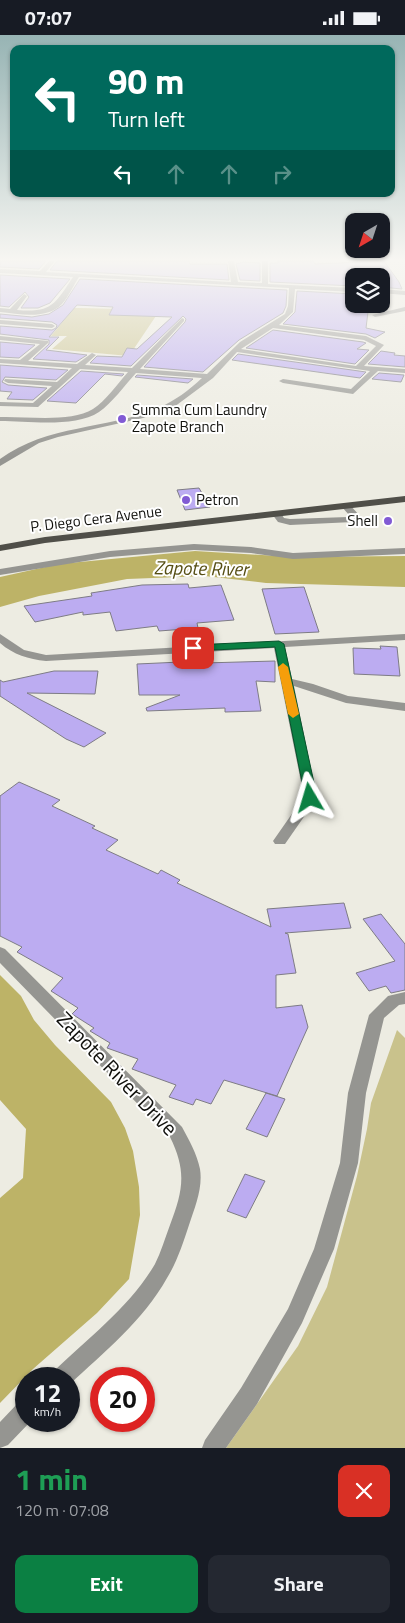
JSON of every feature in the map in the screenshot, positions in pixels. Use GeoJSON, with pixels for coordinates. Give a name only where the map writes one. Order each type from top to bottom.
{"type":"FeatureCollection","features":[{"type":"Feature","properties":{"kind":"main road","name":"P. Diego Cera Avenue"},"geometry":{"type":"LineString","coordinates":[[0,547],[45,540],[405,499]]}},
{"type":"Feature","properties":{"kind":"street"},"geometry":{"type":"LineString","coordinates":[[0,419],[76,418],[97,410],[176,327]]}},
{"type":"Feature","properties":{"kind":"street"},"geometry":{"type":"LineString","coordinates":[[0,463],[13,452],[39,441],[160,410],[210,377],[235,350],[269,327]]}},
{"type":"Feature","properties":{"kind":"street"},"geometry":{"type":"LineString","coordinates":[[278,327],[366,338],[377,342],[380,345],[358,368]]}},
{"type":"Feature","properties":{"kind":"street"},"geometry":{"type":"LineString","coordinates":[[0,338],[46,342],[21,363]]}},
{"type":"Feature","properties":{"kind":"street"},"geometry":{"type":"LineString","coordinates":[[235,350],[358,368],[405,371]]}},
{"type":"Feature","properties":{"kind":"street"},"geometry":{"type":"LineString","coordinates":[[0,404],[35,405],[92,355]]}},
{"type":"Feature","properties":{"kind":"street"},"geometry":{"type":"LineString","coordinates":[[0,361],[210,377]]}},
{"type":"Feature","properties":{"kind":"street"},"geometry":{"type":"LineString","coordinates":[[283,381],[354,392],[375,370]]}},
{"type":"Feature","properties":{"kind":"street"},"geometry":{"type":"LineString","coordinates":[[8,381],[59,384]]}},
{"type":"Feature","properties":{"kind":"street"},"geometry":{"type":"LineString","coordinates":[[277,513],[281,520],[290,523],[350,520],[355,516],[346,506]]}},
{"type":"Feature","properties":{"kind":"street"},"geometry":{"type":"LineString","coordinates":[[0,572],[110,555],[194,547],[252,550],[293,556],[405,551]]}},
{"type":"Feature","properties":{"kind":"street"},"geometry":{"type":"LineString","coordinates":[[0,637],[16,651],[32,657],[46,657],[405,637]]}},
{"type":"Feature","properties":{"kind":"street"},"geometry":{"type":"LineString","coordinates":[[279,644],[310,792],[310,798],[280,841]]}},
{"type":"Feature","properties":{"kind":"street"},"geometry":{"type":"LineString","coordinates":[[286,681],[309,686],[346,699],[379,705],[405,707]]}},
{"type":"Feature","properties":{"kind":"street","name":"Zapote River Drive"},"geometry":{"type":"LineString","coordinates":[[0,953],[171,1127],[187,1151],[192,1169],[187,1205],[167,1259],[158,1277],[138,1303],[72,1367]]}},
{"type":"Feature","properties":{"kind":"street"},"geometry":{"type":"LineString","coordinates":[[212,1448],[249,1397],[295,1317],[324,1249],[349,1163],[357,1093],[377,1015],[394,1001],[405,998]]}},
{"type":"Feature","properties":{"kind":"street"},"geometry":{"type":"LineString","coordinates":[[0,1437],[15,1422]]}},
{"type":"Feature","properties":{"kind":"shaded area"},"geometry":{"type":"Polygon","coordinates":[[[58,327],[149,327],[129,356],[52,349],[67,336],[51,336],[58,327]]]}},
{"type":"Feature","properties":{"kind":"shaded area"},"geometry":{"type":"Polygon","coordinates":[[[397,1030],[405,1038],[405,1448],[226,1448],[298,1346],[327,1287],[357,1176],[371,1103],[397,1030]]]}},
{"type":"Feature","properties":{"kind":"water","name":"Zapote River"},"geometry":{"type":"Polygon","coordinates":[[[195,551],[294,557],[405,556],[405,587],[266,583],[205,576],[127,579],[39,596],[0,607],[0,577],[59,564],[195,551]]]}},
{"type":"Feature","properties":{"kind":"water"},"geometry":{"type":"Polygon","coordinates":[[[0,975],[21,996],[34,1020],[55,1045],[111,1102],[125,1128],[133,1151],[139,1187],[140,1215],[129,1279],[97,1313],[35,1367],[15,1367],[15,1388],[0,1403],[0,1198],[23,1178],[26,1129],[0,1100],[0,975]]]}},
{"type":"Feature","properties":{"kind":"building"},"geometry":{"type":"Polygon","coordinates":[[[0,327],[52,330],[58,327],[49,337],[59,337],[46,350],[87,355],[76,362],[33,359],[49,344],[49,340],[0,334],[0,327]]]}},
{"type":"Feature","properties":{"kind":"building"},"geometry":{"type":"Polygon","coordinates":[[[161,327],[172,327],[131,366],[90,363],[97,356],[122,357],[127,348],[137,349],[161,327]]]}},
{"type":"Feature","properties":{"kind":"building"},"geometry":{"type":"Polygon","coordinates":[[[180,327],[260,327],[239,340],[203,372],[144,367],[180,327]]]}},
{"type":"Feature","properties":{"kind":"building"},"geometry":{"type":"Polygon","coordinates":[[[307,327],[366,327],[385,332],[375,338],[366,334],[307,327]]]}},
{"type":"Feature","properties":{"kind":"building"},"geometry":{"type":"Polygon","coordinates":[[[273,330],[363,342],[366,343],[357,349],[369,350],[355,364],[246,348],[273,330]]]}},
{"type":"Feature","properties":{"kind":"building"},"geometry":{"type":"Polygon","coordinates":[[[0,342],[35,345],[19,358],[0,357],[0,342]]]}},
{"type":"Feature","properties":{"kind":"building"},"geometry":{"type":"Polygon","coordinates":[[[381,351],[405,356],[405,367],[368,364],[381,351]]]}},
{"type":"Feature","properties":{"kind":"building"},"geometry":{"type":"Polygon","coordinates":[[[238,354],[366,372],[360,378],[232,360],[238,354]]]}},
{"type":"Feature","properties":{"kind":"building"},"geometry":{"type":"Polygon","coordinates":[[[0,365],[68,370],[56,380],[5,377],[2,382],[8,385],[47,388],[33,400],[7,399],[12,392],[0,391],[0,365]]]}},
{"type":"Feature","properties":{"kind":"building"},"geometry":{"type":"Polygon","coordinates":[[[81,371],[124,374],[122,376],[105,374],[76,403],[47,401],[81,371]]]}},
{"type":"Feature","properties":{"kind":"building"},"geometry":{"type":"Polygon","coordinates":[[[379,373],[404,375],[401,382],[372,379],[379,373]]]}},
{"type":"Feature","properties":{"kind":"building"},"geometry":{"type":"Polygon","coordinates":[[[137,375],[193,379],[188,383],[135,377],[137,375]]]}},
{"type":"Feature","properties":{"kind":"building"},"geometry":{"type":"Polygon","coordinates":[[[199,488],[210,507],[185,510],[177,490],[199,488]]]}},
{"type":"Feature","properties":{"kind":"building"},"geometry":{"type":"Polygon","coordinates":[[[188,584],[189,588],[221,585],[234,620],[197,623],[198,628],[159,631],[157,626],[116,631],[110,612],[83,615],[83,612],[35,622],[24,606],[92,596],[91,593],[142,585],[188,584]]]}},
{"type":"Feature","properties":{"kind":"building"},"geometry":{"type":"Polygon","coordinates":[[[304,587],[319,632],[275,634],[262,589],[304,587]]]}},
{"type":"Feature","properties":{"kind":"building"},"geometry":{"type":"Polygon","coordinates":[[[380,646],[397,647],[400,676],[354,674],[353,648],[381,649],[380,646]]]}},
{"type":"Feature","properties":{"kind":"building"},"geometry":{"type":"Polygon","coordinates":[[[203,661],[204,663],[275,661],[275,682],[256,681],[261,711],[225,712],[225,708],[147,711],[146,708],[180,695],[139,695],[137,664],[203,661]]]}},
{"type":"Feature","properties":{"kind":"building"},"geometry":{"type":"Polygon","coordinates":[[[54,671],[98,671],[95,694],[27,693],[106,733],[84,747],[66,739],[0,696],[0,680],[3,682],[54,671]]]}},
{"type":"Feature","properties":{"kind":"building"},"geometry":{"type":"Polygon","coordinates":[[[19,782],[60,800],[52,806],[95,826],[92,828],[118,840],[106,850],[158,874],[161,870],[180,880],[177,883],[271,927],[267,909],[344,903],[351,928],[285,933],[288,934],[296,973],[276,975],[276,1008],[302,1005],[308,1027],[277,1096],[224,1080],[211,1104],[196,1099],[193,1105],[169,1097],[176,1085],[132,1069],[138,1059],[107,1048],[110,1043],[90,1031],[94,1028],[72,1014],[78,1008],[51,991],[63,978],[17,952],[22,947],[0,936],[0,796],[19,782]]]}},
{"type":"Feature","properties":{"kind":"building"},"geometry":{"type":"Polygon","coordinates":[[[381,914],[405,944],[405,990],[391,993],[386,986],[369,991],[356,973],[395,961],[363,919],[381,914]]]}},
{"type":"Feature","properties":{"kind":"building"},"geometry":{"type":"Polygon","coordinates":[[[266,1093],[285,1099],[267,1137],[246,1129],[266,1093]]]}},
{"type":"Feature","properties":{"kind":"building"},"geometry":{"type":"Polygon","coordinates":[[[245,1174],[265,1181],[246,1218],[227,1211],[245,1174]]]}},
{"type":"Feature","properties":{"kind":"slow traffic"},"geometry":{"type":"LineString","coordinates":[[283,667],[293,714]]}},
{"type":"Feature","properties":{"kind":"place","name":"Summa Cum Laundry Zapote Branch"},"geometry":{"type":"Point","coordinates":[122,419]}},
{"type":"Feature","properties":{"kind":"place","name":"Petron"},"geometry":{"type":"Point","coordinates":[186,500]}},
{"type":"Feature","properties":{"kind":"place","name":"Shell"},"geometry":{"type":"Point","coordinates":[388,521]}},
{"type":"Feature","properties":{"kind":"route"},"geometry":{"type":"LineString","coordinates":[[193,648],[279,644],[310,798]]}}]}
